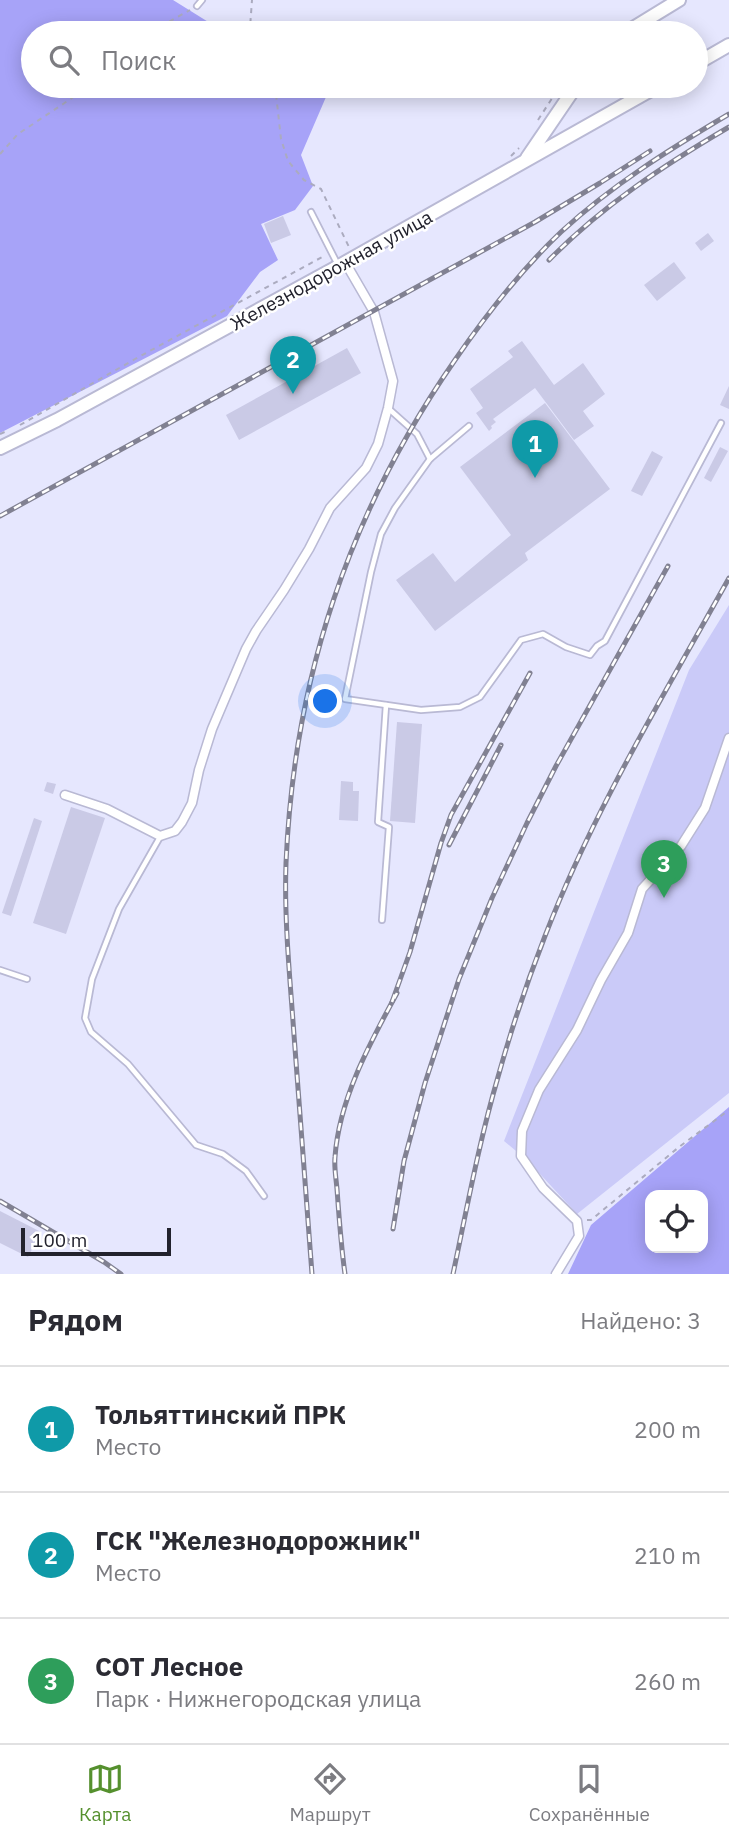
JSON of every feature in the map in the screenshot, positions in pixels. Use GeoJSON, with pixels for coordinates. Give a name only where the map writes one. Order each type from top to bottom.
{"type":"FeatureCollection","features":[{"type":"Feature","properties":{"kind":"main road"},"geometry":{"type":"LineString","coordinates":[[644,21],[672,2]]}},
{"type":"Feature","properties":{"kind":"main road"},"geometry":{"type":"LineString","coordinates":[[708,57],[729,45]]}},
{"type":"Feature","properties":{"kind":"main road"},"geometry":{"type":"LineString","coordinates":[[524,162],[568,98]]}},
{"type":"Feature","properties":{"kind":"main road","name":"Железнодорожная улица"},"geometry":{"type":"LineString","coordinates":[[0,448],[57,420],[339,261],[524,162],[634,98]]}},
{"type":"Feature","properties":{"kind":"street"},"geometry":{"type":"LineString","coordinates":[[65,796],[107,809],[160,836],[175,831],[192,803],[212,729],[246,649],[309,549],[330,508],[366,468],[378,444],[393,381],[374,312],[339,261]]}},
{"type":"Feature","properties":{"kind":"street"},"geometry":{"type":"LineString","coordinates":[[556,1274],[579,1236],[577,1222],[543,1188],[521,1156],[522,1131],[539,1090],[577,1030],[628,933],[642,889],[681,846],[705,808],[729,738]]}},
{"type":"Feature","properties":{"kind":"lane"},"geometry":{"type":"LineString","coordinates":[[197,6],[202,0]]}},
{"type":"Feature","properties":{"kind":"lane"},"geometry":{"type":"LineString","coordinates":[[311,212],[339,261]]}},
{"type":"Feature","properties":{"kind":"lane"},"geometry":{"type":"LineString","coordinates":[[388,408],[417,434],[430,459]]}},
{"type":"Feature","properties":{"kind":"lane"},"geometry":{"type":"LineString","coordinates":[[469,426],[430,459],[395,508],[382,534],[371,572],[345,699],[421,710],[460,708],[480,696],[521,640],[543,634],[566,647],[590,655],[605,641],[722,423]]}},
{"type":"Feature","properties":{"kind":"lane"},"geometry":{"type":"LineString","coordinates":[[382,920],[390,827],[379,822],[386,705]]}},
{"type":"Feature","properties":{"kind":"lane"},"geometry":{"type":"LineString","coordinates":[[160,836],[119,909],[92,979],[85,1018],[91,1032],[128,1064],[196,1145],[223,1154],[246,1171],[264,1196]]}},
{"type":"Feature","properties":{"kind":"lane"},"geometry":{"type":"LineString","coordinates":[[0,970],[27,979]]}},
{"type":"Feature","properties":{"kind":"path"},"geometry":{"type":"LineString","coordinates":[[250,21],[252,0]]}},
{"type":"Feature","properties":{"kind":"path"},"geometry":{"type":"LineString","coordinates":[[170,21],[197,6]]}},
{"type":"Feature","properties":{"kind":"path"},"geometry":{"type":"LineString","coordinates":[[0,154],[18,134],[72,98]]}},
{"type":"Feature","properties":{"kind":"path"},"geometry":{"type":"LineString","coordinates":[[0,434],[322,257],[339,261],[349,247],[321,189],[304,180],[288,161],[281,139],[276,98]]}},
{"type":"Feature","properties":{"kind":"path"},"geometry":{"type":"LineString","coordinates":[[534,126],[552,98]]}},
{"type":"Feature","properties":{"kind":"path"},"geometry":{"type":"LineString","coordinates":[[506,160],[521,146]]}},
{"type":"Feature","properties":{"kind":"path"},"geometry":{"type":"LineString","coordinates":[[577,1222],[591,1220],[679,1147],[729,1110]]}},
{"type":"Feature","properties":{"kind":"shaded area"},"geometry":{"type":"Polygon","coordinates":[[[0,0],[173,0],[207,21],[21,21],[21,98],[326,98],[301,155],[313,186],[295,210],[261,224],[278,260],[260,272],[227,316],[0,433],[0,0]]]}},
{"type":"Feature","properties":{"kind":"shaded area"},"geometry":{"type":"Polygon","coordinates":[[[729,605],[729,1093],[577,1214],[528,1161],[504,1141],[689,670],[729,605]]]}},
{"type":"Feature","properties":{"kind":"shaded area"},"geometry":{"type":"Polygon","coordinates":[[[729,1107],[729,1274],[568,1274],[591,1225],[729,1107]]]}},
{"type":"Feature","properties":{"kind":"building"},"geometry":{"type":"Polygon","coordinates":[[[283,216],[291,235],[271,243],[264,224],[283,216]]]}},
{"type":"Feature","properties":{"kind":"building"},"geometry":{"type":"Polygon","coordinates":[[[708,233],[714,241],[701,251],[695,243],[708,233]]]}},
{"type":"Feature","properties":{"kind":"building"},"geometry":{"type":"Polygon","coordinates":[[[674,262],[686,278],[657,301],[644,285],[674,262]]]}},
{"type":"Feature","properties":{"kind":"building"},"geometry":{"type":"Polygon","coordinates":[[[522,341],[554,385],[583,363],[605,394],[583,411],[594,426],[574,440],[535,388],[493,419],[496,422],[489,431],[476,413],[483,408],[470,389],[513,357],[508,351],[522,341]]]}},
{"type":"Feature","properties":{"kind":"building"},"geometry":{"type":"Polygon","coordinates":[[[347,348],[361,373],[239,440],[226,415],[347,348]]]}},
{"type":"Feature","properties":{"kind":"building"},"geometry":{"type":"Polygon","coordinates":[[[729,386],[729,409],[720,405],[729,386]]]}},
{"type":"Feature","properties":{"kind":"building"},"geometry":{"type":"Polygon","coordinates":[[[545,403],[610,489],[525,553],[528,560],[435,631],[396,580],[433,553],[455,582],[511,535],[460,467],[545,403]]]}},
{"type":"Feature","properties":{"kind":"building"},"geometry":{"type":"Polygon","coordinates":[[[720,447],[728,451],[711,482],[704,478],[720,447]]]}},
{"type":"Feature","properties":{"kind":"building"},"geometry":{"type":"Polygon","coordinates":[[[652,451],[663,457],[642,496],[631,491],[652,451]]]}},
{"type":"Feature","properties":{"kind":"building"},"geometry":{"type":"Polygon","coordinates":[[[397,722],[422,724],[415,823],[390,821],[397,722]]]}},
{"type":"Feature","properties":{"kind":"building"},"geometry":{"type":"Polygon","coordinates":[[[341,781],[353,782],[353,791],[359,791],[358,821],[339,820],[341,781]]]}},
{"type":"Feature","properties":{"kind":"building"},"geometry":{"type":"Polygon","coordinates":[[[47,782],[56,784],[53,794],[44,791],[47,782]]]}},
{"type":"Feature","properties":{"kind":"building"},"geometry":{"type":"Polygon","coordinates":[[[71,807],[105,818],[66,934],[33,923],[71,807]]]}},
{"type":"Feature","properties":{"kind":"building"},"geometry":{"type":"Polygon","coordinates":[[[34,818],[42,821],[11,916],[2,913],[34,818]]]}},
{"type":"Feature","properties":{"kind":"building"},"geometry":{"type":"Polygon","coordinates":[[[0,1211],[41,1232],[28,1257],[0,1243],[0,1211]]]}},
{"type":"Feature","properties":{"kind":"railway"},"geometry":{"type":"LineString","coordinates":[[312,1274],[288,949],[286,863],[291,794],[301,727],[315,662],[334,599],[357,537],[385,477],[455,360],[505,293],[561,232],[600,199],[663,154],[729,114]]}},
{"type":"Feature","properties":{"kind":"railway"},"geometry":{"type":"LineString","coordinates":[[549,260],[612,204],[681,156],[729,127]]}},
{"type":"Feature","properties":{"kind":"railway"},"geometry":{"type":"LineString","coordinates":[[0,516],[535,222],[650,151]]}},
{"type":"Feature","properties":{"kind":"railway"},"geometry":{"type":"LineString","coordinates":[[393,1229],[404,1161],[425,1083],[459,979],[492,898],[556,766],[668,566]]}},
{"type":"Feature","properties":{"kind":"railway"},"geometry":{"type":"LineString","coordinates":[[453,1274],[491,1101],[545,936],[607,799],[729,578]]}},
{"type":"Feature","properties":{"kind":"railway"},"geometry":{"type":"LineString","coordinates":[[392,1002],[410,952],[451,815],[530,673]]}},
{"type":"Feature","properties":{"kind":"railway"},"geometry":{"type":"LineString","coordinates":[[449,845],[501,745]]}},
{"type":"Feature","properties":{"kind":"railway"},"geometry":{"type":"LineString","coordinates":[[345,1274],[335,1169],[338,1135],[357,1072],[397,993]]}},
{"type":"Feature","properties":{"kind":"railway"},"geometry":{"type":"LineString","coordinates":[[0,1201],[121,1274]]}},
{"type":"Feature","properties":{"kind":"place","name":"ГСК \"Железнодорожник\""},"geometry":{"type":"Point","coordinates":[293,394]}},
{"type":"Feature","properties":{"kind":"place","name":"Тольяттинский ПРК"},"geometry":{"type":"Point","coordinates":[535,478]}},
{"type":"Feature","properties":{"kind":"place","name":"СОТ Лесное"},"geometry":{"type":"Point","coordinates":[664,898]}}]}
